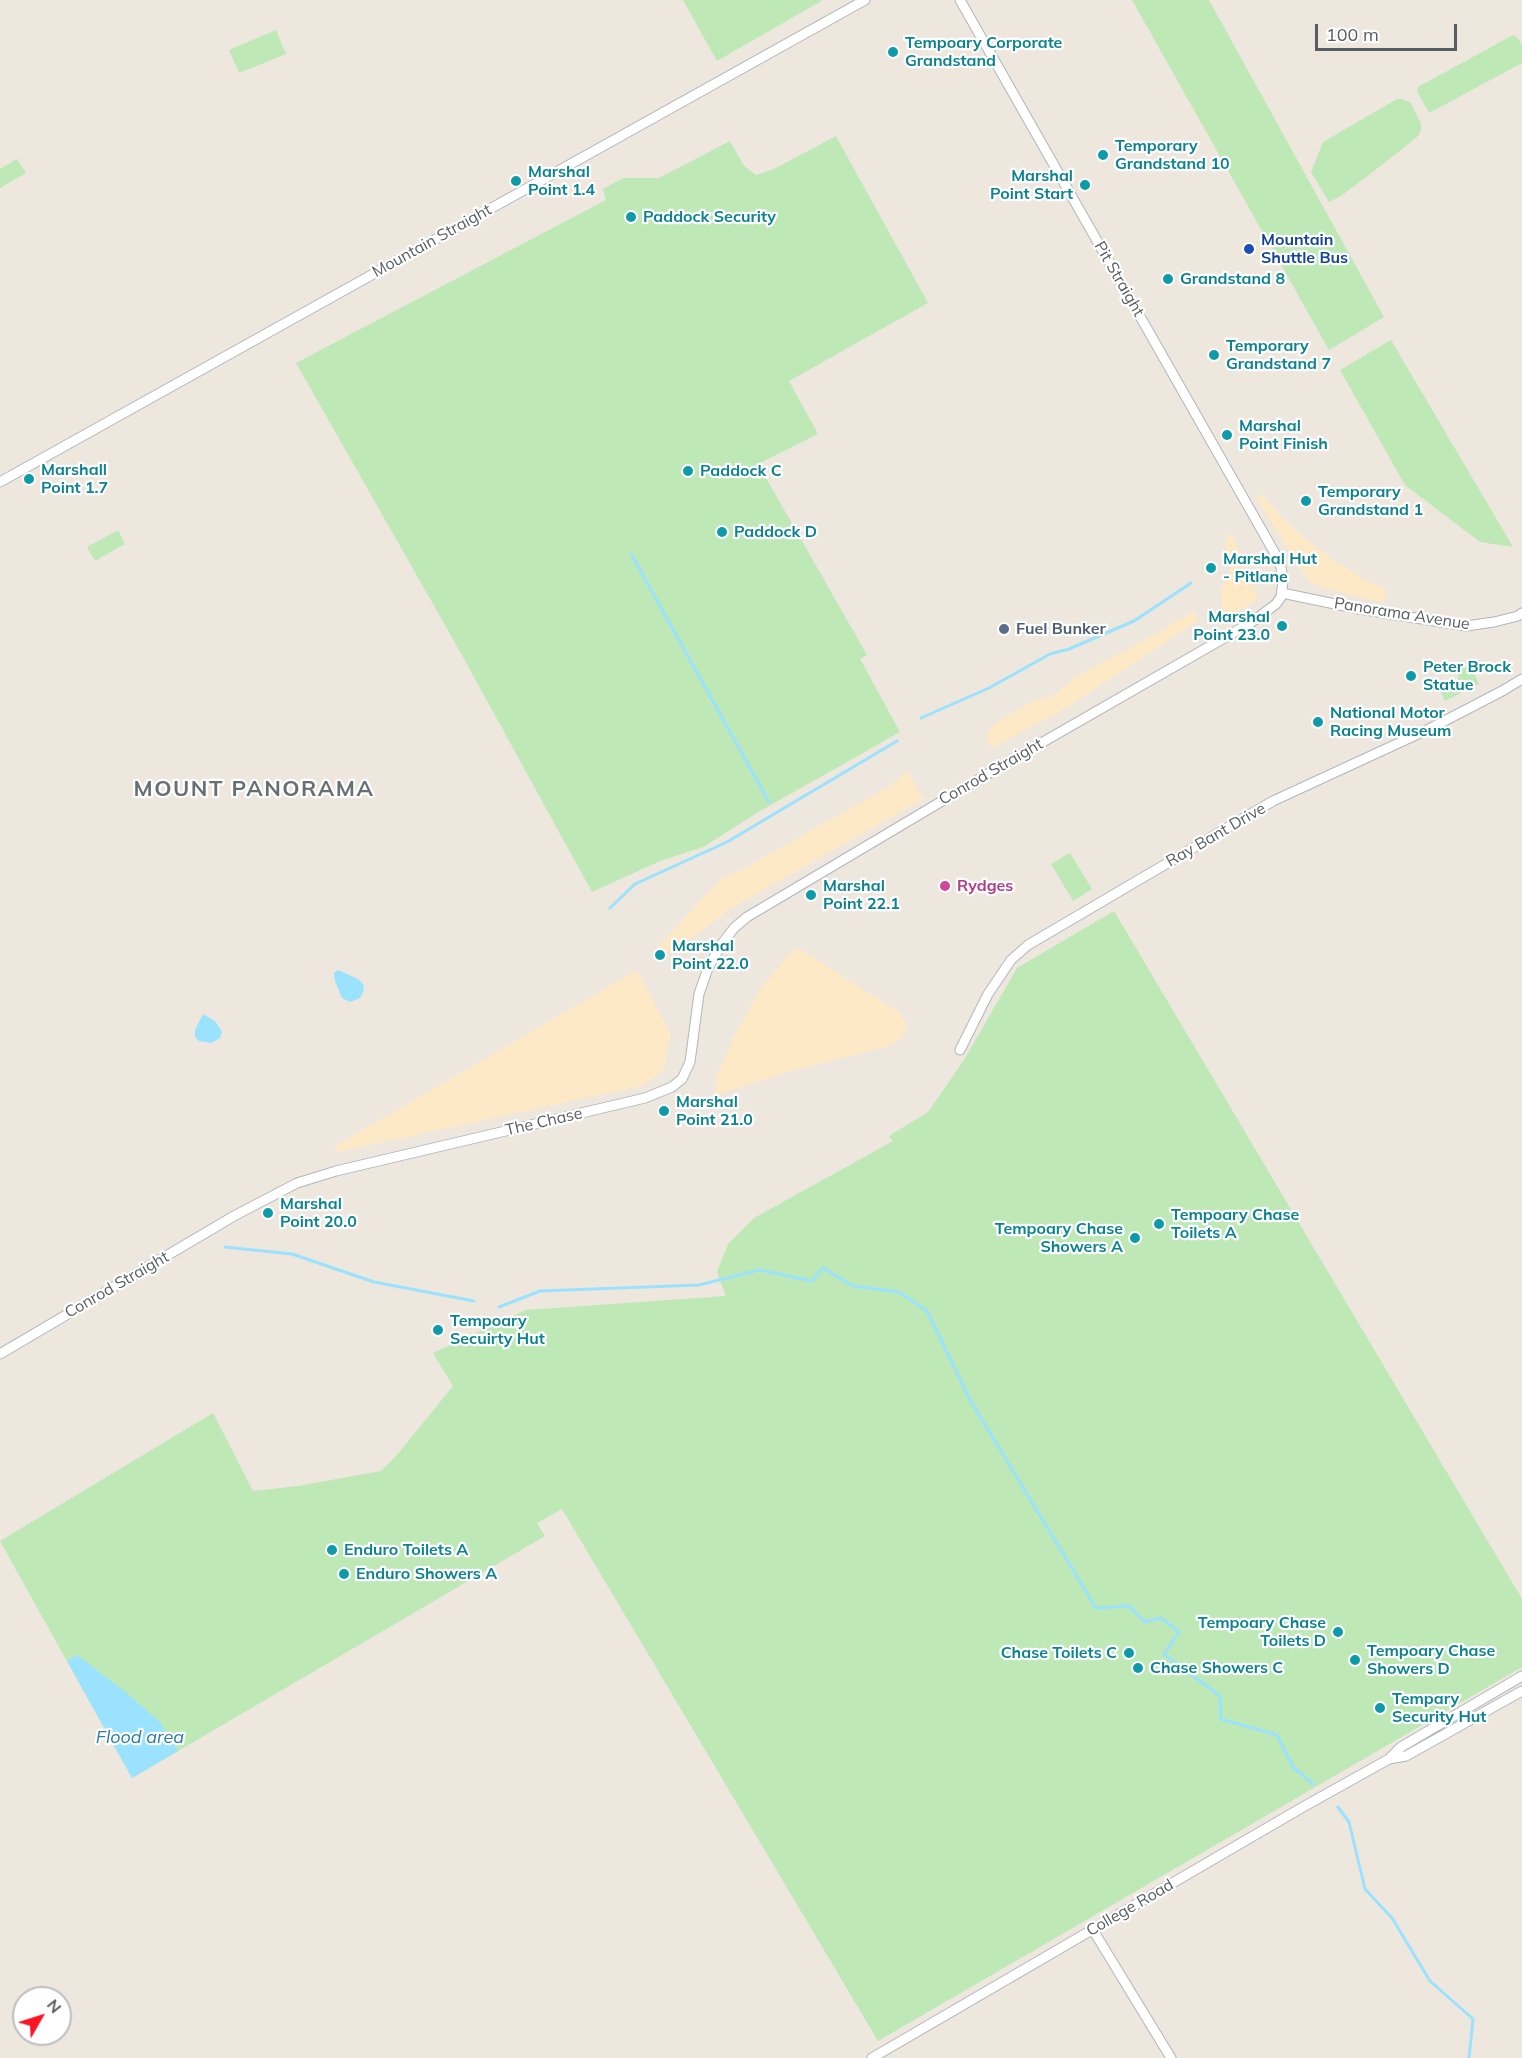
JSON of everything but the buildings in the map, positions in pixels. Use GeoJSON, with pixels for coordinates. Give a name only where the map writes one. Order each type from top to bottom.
{"type":"FeatureCollection","features":[{"type":"Feature","properties":{"kind":"street","name":"Mountain Straight"},"geometry":{"type":"LineString","coordinates":[[0,482],[865,0]]}},
{"type":"Feature","properties":{"kind":"street","name":"Pit Straight"},"geometry":{"type":"LineString","coordinates":[[961,1],[1277,557],[1283,577],[1282,593]]}},
{"type":"Feature","properties":{"kind":"street","name":"Panorama Avenue"},"geometry":{"type":"LineString","coordinates":[[1282,593],[1359,609],[1466,626],[1494,622],[1522,613]]}},
{"type":"Feature","properties":{"kind":"street","name":"Conrod Straight"},"geometry":{"type":"LineString","coordinates":[[747,917],[876,839],[1237,630],[1270,610],[1279,601],[1282,593]]}},
{"type":"Feature","properties":{"kind":"street","name":"Ray Bant Drive"},"geometry":{"type":"LineString","coordinates":[[960,1050],[988,994],[1011,960],[1028,945],[1273,801],[1428,729],[1522,679]]}},
{"type":"Feature","properties":{"kind":"street","name":"The Chase"},"geometry":{"type":"LineString","coordinates":[[234,1216],[285,1188],[313,1177],[645,1098],[672,1087],[682,1079],[690,1062],[699,994],[708,968],[720,945],[747,917]]}},
{"type":"Feature","properties":{"kind":"street","name":"Conrod Straight"},"geometry":{"type":"LineString","coordinates":[[0,1354],[234,1216]]}},
{"type":"Feature","properties":{"kind":"street","name":"College Road"},"geometry":{"type":"LineString","coordinates":[[1389,1760],[1401,1747],[1522,1676]]}},
{"type":"Feature","properties":{"kind":"street","name":"College Road"},"geometry":{"type":"LineString","coordinates":[[872,2058],[1389,1760],[1406,1756],[1522,1691]]}},
{"type":"Feature","properties":{"kind":"street"},"geometry":{"type":"LineString","coordinates":[[1093,1930],[1172,2058]]}},
{"type":"Feature","properties":{"kind":"green space"},"geometry":{"type":"Polygon","coordinates":[[[683,0],[823,0],[717,61],[683,0]]]}},
{"type":"Feature","properties":{"kind":"green space"},"geometry":{"type":"Polygon","coordinates":[[[1132,0],[1209,0],[1384,317],[1329,350],[1132,0]]]}},
{"type":"Feature","properties":{"kind":"green space"},"geometry":{"type":"Polygon","coordinates":[[[276,30],[286,54],[239,73],[229,50],[276,30]]]}},
{"type":"Feature","properties":{"kind":"green space"},"geometry":{"type":"Polygon","coordinates":[[[1513,35],[1518,38],[1522,46],[1522,63],[1429,113],[1417,91],[1418,87],[1513,35]]]}},
{"type":"Feature","properties":{"kind":"green space"},"geometry":{"type":"Polygon","coordinates":[[[1397,99],[1411,103],[1421,124],[1421,131],[1417,137],[1387,161],[1341,196],[1329,202],[1311,172],[1323,142],[1397,99]]]}},
{"type":"Feature","properties":{"kind":"green space"},"geometry":{"type":"Polygon","coordinates":[[[836,136],[928,303],[789,381],[818,434],[758,464],[867,655],[860,659],[900,732],[760,811],[703,847],[660,861],[592,892],[458,648],[296,363],[606,200],[603,189],[623,178],[659,178],[730,141],[744,166],[756,175],[774,169],[836,136]]]}},
{"type":"Feature","properties":{"kind":"green space"},"geometry":{"type":"Polygon","coordinates":[[[17,159],[26,173],[0,188],[0,169],[17,159]]]}},
{"type":"Feature","properties":{"kind":"green space"},"geometry":{"type":"Polygon","coordinates":[[[1391,340],[1513,547],[1480,542],[1405,485],[1340,370],[1391,340]]]}},
{"type":"Feature","properties":{"kind":"green space"},"geometry":{"type":"Polygon","coordinates":[[[118,530],[125,544],[95,561],[87,547],[118,530]]]}},
{"type":"Feature","properties":{"kind":"green space"},"geometry":{"type":"Polygon","coordinates":[[[1470,665],[1479,684],[1445,701],[1440,690],[1458,682],[1458,670],[1470,665]]]}},
{"type":"Feature","properties":{"kind":"green space"},"geometry":{"type":"Polygon","coordinates":[[[1070,853],[1092,889],[1073,901],[1051,864],[1070,853]]]}},
{"type":"Feature","properties":{"kind":"green space"},"geometry":{"type":"Polygon","coordinates":[[[1114,911],[1522,1599],[1522,1667],[878,2041],[562,1509],[537,1523],[545,1536],[132,1778],[0,1541],[213,1413],[253,1491],[298,1486],[381,1471],[397,1455],[453,1386],[433,1353],[526,1310],[726,1296],[717,1272],[728,1244],[754,1218],[893,1141],[889,1136],[928,1112],[964,1060],[1017,968],[1114,911]]]}},
{"type":"Feature","properties":{"kind":"sand"},"geometry":{"type":"Polygon","coordinates":[[[1262,494],[1281,517],[1330,558],[1360,577],[1386,589],[1384,603],[1322,588],[1311,582],[1256,498],[1262,494]]]}},
{"type":"Feature","properties":{"kind":"sand"},"geometry":{"type":"Polygon","coordinates":[[[1231,533],[1258,598],[1227,617],[1223,612],[1221,590],[1231,570],[1225,542],[1231,533]]]}},
{"type":"Feature","properties":{"kind":"sand"},"geometry":{"type":"Polygon","coordinates":[[[1193,611],[1199,620],[1066,708],[992,748],[986,736],[992,727],[1006,717],[1033,701],[1052,697],[1075,677],[1156,634],[1193,611]]]}},
{"type":"Feature","properties":{"kind":"sand"},"geometry":{"type":"Polygon","coordinates":[[[908,771],[923,799],[730,909],[693,937],[663,955],[658,947],[721,879],[745,868],[890,786],[908,771]]]}},
{"type":"Feature","properties":{"kind":"sand"},"geometry":{"type":"Polygon","coordinates":[[[798,948],[900,1013],[907,1025],[902,1038],[889,1046],[787,1072],[715,1096],[716,1077],[738,1029],[761,988],[784,960],[798,948]]]}},
{"type":"Feature","properties":{"kind":"sand"},"geometry":{"type":"Polygon","coordinates":[[[637,970],[671,1035],[663,1071],[641,1086],[337,1152],[334,1147],[637,970]]]}},
{"type":"Feature","properties":{"kind":"water"},"geometry":{"type":"Polygon","coordinates":[[[338,970],[358,979],[363,984],[364,990],[360,998],[350,1002],[342,998],[335,981],[334,973],[338,970]]]}},
{"type":"Feature","properties":{"kind":"water"},"geometry":{"type":"Polygon","coordinates":[[[203,1014],[215,1021],[222,1032],[220,1038],[211,1043],[199,1041],[195,1037],[195,1030],[203,1014]]]}},
{"type":"Feature","properties":{"kind":"water","name":"Flood area"},"geometry":{"type":"Polygon","coordinates":[[[77,1655],[159,1721],[178,1751],[132,1778],[67,1661],[77,1655]]]}},
{"type":"Feature","properties":{"kind":"waterway"},"geometry":{"type":"LineString","coordinates":[[631,554],[769,802]]}},
{"type":"Feature","properties":{"kind":"waterway"},"geometry":{"type":"LineString","coordinates":[[921,718],[989,688],[1050,654],[1069,649],[1134,621],[1191,583]]}},
{"type":"Feature","properties":{"kind":"waterway"},"geometry":{"type":"LineString","coordinates":[[610,908],[635,884],[727,842],[897,741]]}},
{"type":"Feature","properties":{"kind":"waterway"},"geometry":{"type":"LineString","coordinates":[[225,1247],[292,1254],[374,1282],[474,1301]]}},
{"type":"Feature","properties":{"kind":"waterway"},"geometry":{"type":"LineString","coordinates":[[499,1307],[540,1291],[699,1285],[759,1270],[812,1281],[823,1268],[853,1286],[899,1292],[927,1311],[970,1400],[1096,1608],[1129,1606],[1145,1622],[1161,1618],[1179,1632],[1164,1654],[1220,1696],[1221,1719],[1277,1735],[1293,1767],[1313,1784]]}},
{"type":"Feature","properties":{"kind":"waterway"},"geometry":{"type":"LineString","coordinates":[[1338,1807],[1349,1822],[1365,1889],[1392,1918],[1430,1981],[1473,2019],[1469,2058]]}},
{"type":"Feature","properties":{"kind":"place","name":"Tempoary Corporate Grandstand"},"geometry":{"type":"Point","coordinates":[893,52]}},
{"type":"Feature","properties":{"kind":"place","name":"Temporary Grandstand 10"},"geometry":{"type":"Point","coordinates":[1103,155]}},
{"type":"Feature","properties":{"kind":"place","name":"Marshal Point 1.4"},"geometry":{"type":"Point","coordinates":[516,181]}},
{"type":"Feature","properties":{"kind":"place","name":"Marshal Point Start"},"geometry":{"type":"Point","coordinates":[1085,185]}},
{"type":"Feature","properties":{"kind":"place","name":"Paddock Security"},"geometry":{"type":"Point","coordinates":[631,217]}},
{"type":"Feature","properties":{"kind":"place","name":"Mountain Shuttle Bus"},"geometry":{"type":"Point","coordinates":[1249,249]}},
{"type":"Feature","properties":{"kind":"place","name":"Grandstand 8"},"geometry":{"type":"Point","coordinates":[1168,279]}},
{"type":"Feature","properties":{"kind":"place","name":"Temporary Grandstand 7"},"geometry":{"type":"Point","coordinates":[1214,355]}},
{"type":"Feature","properties":{"kind":"place","name":"Marshal Point Finish"},"geometry":{"type":"Point","coordinates":[1227,435]}},
{"type":"Feature","properties":{"kind":"place","name":"Paddock C"},"geometry":{"type":"Point","coordinates":[688,471]}},
{"type":"Feature","properties":{"kind":"place","name":"Marshall Point 1.7"},"geometry":{"type":"Point","coordinates":[29,479]}},
{"type":"Feature","properties":{"kind":"place","name":"Temporary Grandstand 1"},"geometry":{"type":"Point","coordinates":[1306,501]}},
{"type":"Feature","properties":{"kind":"place","name":"Paddock D"},"geometry":{"type":"Point","coordinates":[722,532]}},
{"type":"Feature","properties":{"kind":"place","name":"Marshal Hut - Pitlane"},"geometry":{"type":"Point","coordinates":[1211,568]}},
{"type":"Feature","properties":{"kind":"place","name":"Marshal Point 23.0"},"geometry":{"type":"Point","coordinates":[1282,626]}},
{"type":"Feature","properties":{"kind":"place","name":"Fuel Bunker"},"geometry":{"type":"Point","coordinates":[1004,629]}},
{"type":"Feature","properties":{"kind":"place","name":"Peter Brock Statue"},"geometry":{"type":"Point","coordinates":[1411,676]}},
{"type":"Feature","properties":{"kind":"place","name":"National Motor Racing Museum"},"geometry":{"type":"Point","coordinates":[1318,722]}},
{"type":"Feature","properties":{"kind":"place","name":"Rydges"},"geometry":{"type":"Point","coordinates":[945,886]}},
{"type":"Feature","properties":{"kind":"place","name":"Marshal Point 22.1"},"geometry":{"type":"Point","coordinates":[811,895]}},
{"type":"Feature","properties":{"kind":"place","name":"Marshal Point 22.0"},"geometry":{"type":"Point","coordinates":[660,955]}},
{"type":"Feature","properties":{"kind":"place","name":"Marshal Point 21.0"},"geometry":{"type":"Point","coordinates":[664,1111]}},
{"type":"Feature","properties":{"kind":"place","name":"Marshal Point 20.0"},"geometry":{"type":"Point","coordinates":[268,1213]}},
{"type":"Feature","properties":{"kind":"place","name":"Tempoary Chase Toilets A"},"geometry":{"type":"Point","coordinates":[1159,1224]}},
{"type":"Feature","properties":{"kind":"place","name":"Tempoary Chase Showers A"},"geometry":{"type":"Point","coordinates":[1135,1238]}},
{"type":"Feature","properties":{"kind":"place","name":"Tempoary Secuirty Hut"},"geometry":{"type":"Point","coordinates":[438,1330]}},
{"type":"Feature","properties":{"kind":"place","name":"Enduro Toilets A"},"geometry":{"type":"Point","coordinates":[332,1550]}},
{"type":"Feature","properties":{"kind":"place","name":"Enduro Showers A"},"geometry":{"type":"Point","coordinates":[344,1574]}},
{"type":"Feature","properties":{"kind":"place","name":"Tempoary Chase Toilets D"},"geometry":{"type":"Point","coordinates":[1338,1632]}},
{"type":"Feature","properties":{"kind":"place","name":"Chase Toilets C"},"geometry":{"type":"Point","coordinates":[1129,1653]}},
{"type":"Feature","properties":{"kind":"place","name":"Tempoary Chase Showers D"},"geometry":{"type":"Point","coordinates":[1355,1660]}},
{"type":"Feature","properties":{"kind":"place","name":"Chase Showers C"},"geometry":{"type":"Point","coordinates":[1138,1668]}},
{"type":"Feature","properties":{"kind":"place","name":"Tempary Security Hut"},"geometry":{"type":"Point","coordinates":[1380,1708]}},
{"type":"Feature","properties":{"kind":"district","name":"MOUNT PANORAMA"},"geometry":{"type":"Point","coordinates":[254,789]}}]}
